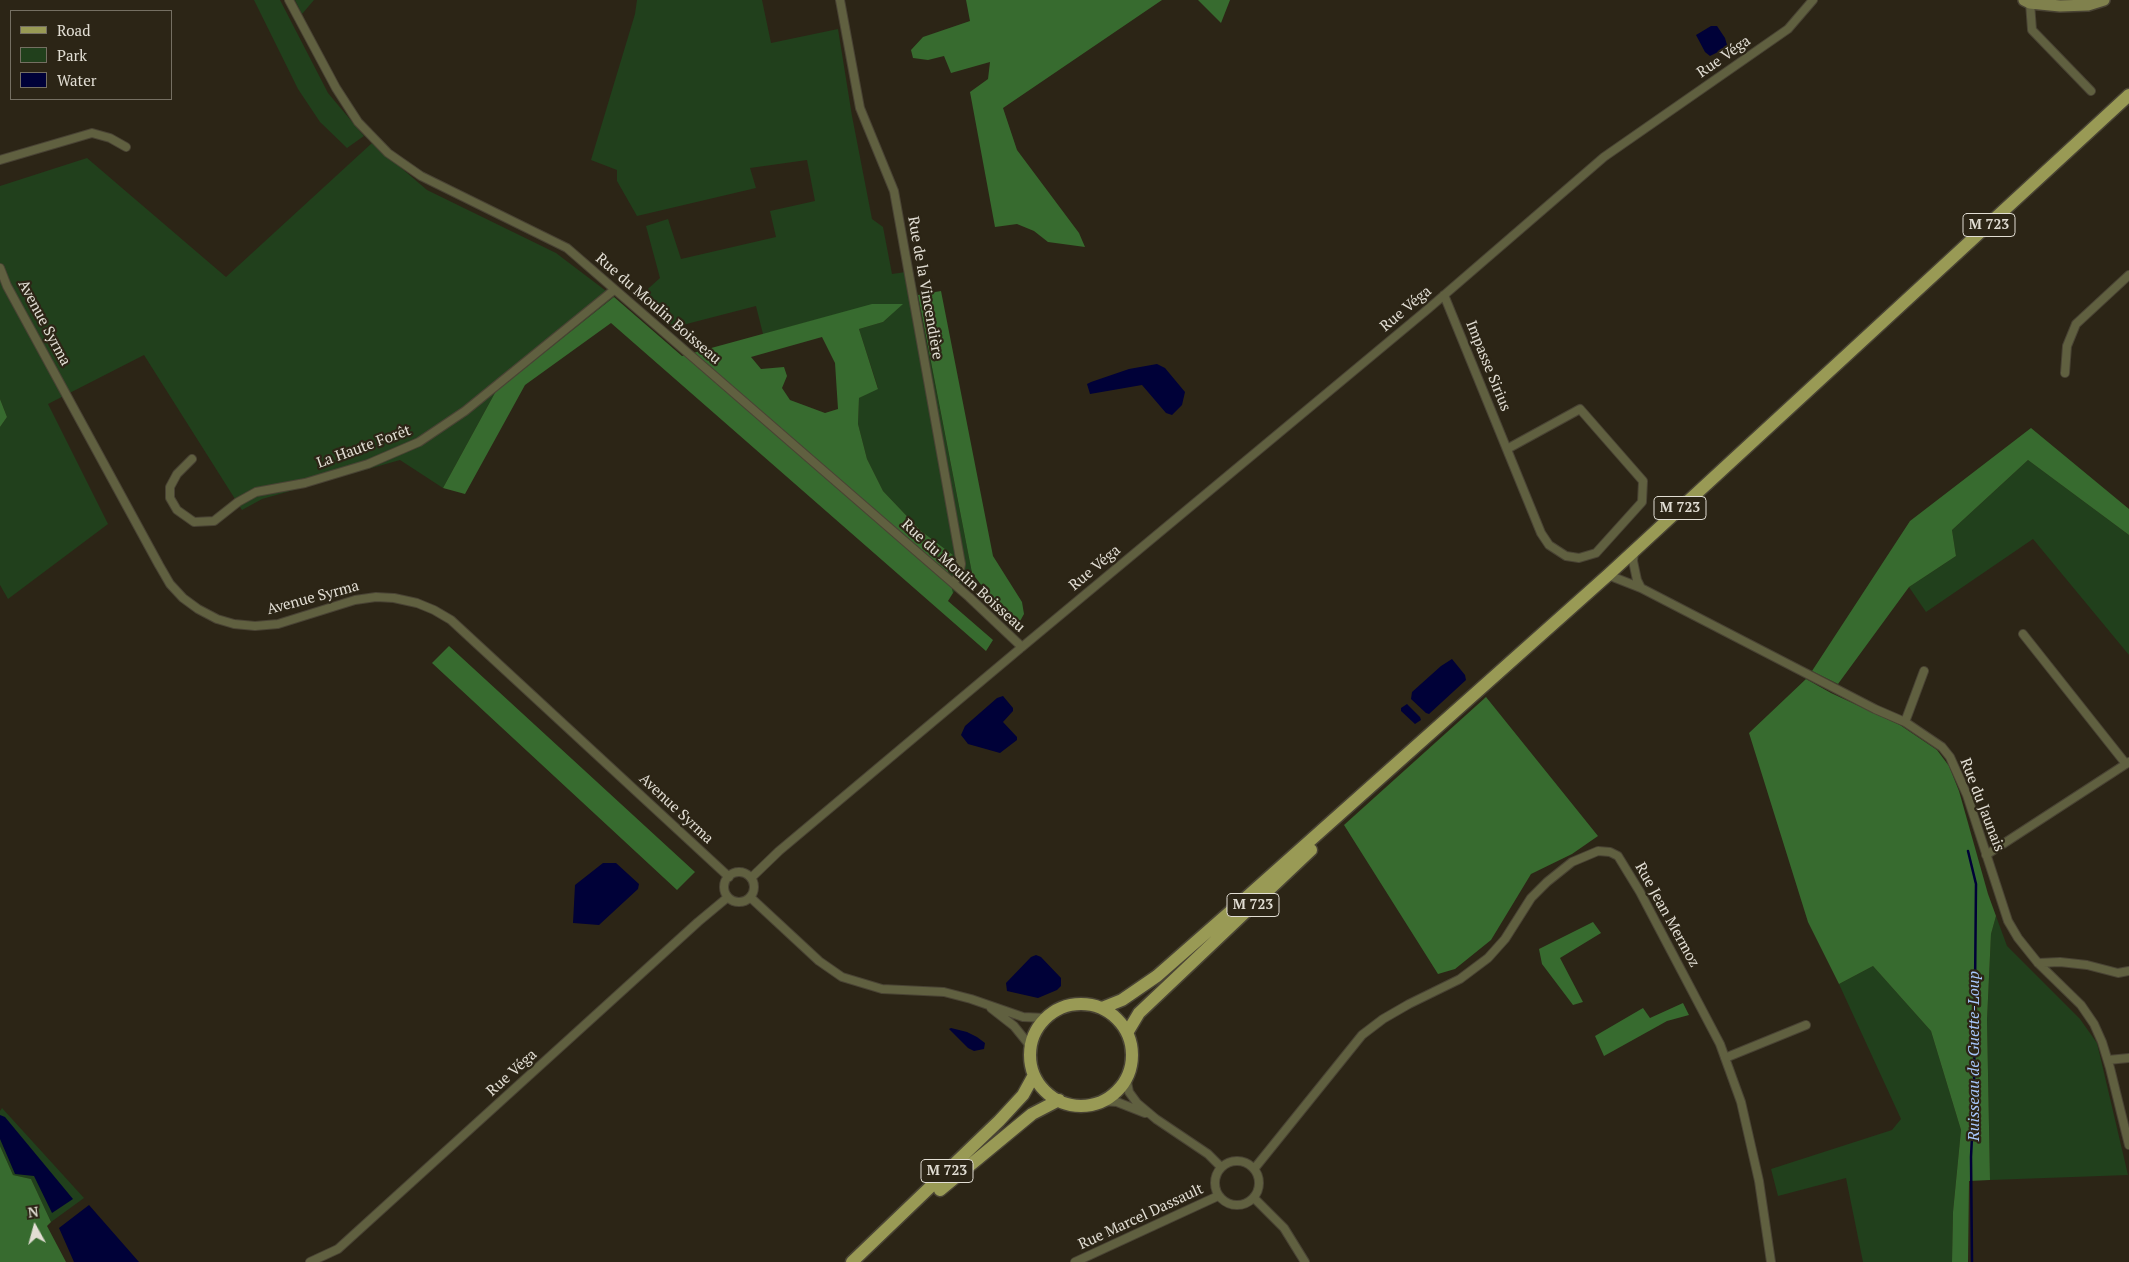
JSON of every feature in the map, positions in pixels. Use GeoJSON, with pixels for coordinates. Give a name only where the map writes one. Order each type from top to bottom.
{"type":"FeatureCollection","features":[{"type":"Feature","properties":{"kind":"main road"},"geometry":{"type":"LineString","coordinates":[[2027,2],[2060,6],[2088,5],[2104,0]]}},
{"type":"Feature","properties":{"kind":"main road","name":"M 723"},"geometry":{"type":"LineString","coordinates":[[1102,1008],[1122,1000],[1156,976],[1380,778],[1608,575],[2129,95]]}},
{"type":"Feature","properties":{"kind":"main road","name":"M 723"},"geometry":{"type":"LineString","coordinates":[[1127,1033],[1139,1013],[1323,839],[1380,778]]}},
{"type":"Feature","properties":{"kind":"main road"},"geometry":{"type":"LineString","coordinates":[[1075,1004],[1102,1008],[1119,1021],[1127,1033],[1131,1048],[1131,1063],[1126,1077],[1118,1090],[1101,1101],[1081,1106],[1059,1100],[1044,1090],[1034,1075],[1030,1062],[1030,1047],[1034,1034],[1046,1018],[1062,1008],[1075,1004]]}},
{"type":"Feature","properties":{"kind":"main road","name":"M 723"},"geometry":{"type":"LineString","coordinates":[[852,1262],[999,1121],[1023,1096],[1034,1075]]}},
{"type":"Feature","properties":{"kind":"main road","name":"M 723"},"geometry":{"type":"LineString","coordinates":[[857,1262],[996,1142],[1032,1114],[1059,1100]]}},
{"type":"Feature","properties":{"kind":"street","name":"Rue du Moulin Boisseau"},"geometry":{"type":"LineString","coordinates":[[289,0],[336,88],[358,122],[388,153],[420,176],[567,248],[953,583],[1022,647]]}},
{"type":"Feature","properties":{"kind":"street","name":"Rue de la Vincendière"},"geometry":{"type":"LineString","coordinates":[[840,0],[860,108],[894,191],[960,564],[959,575],[953,583]]}},
{"type":"Feature","properties":{"kind":"street","name":"Rue Véga"},"geometry":{"type":"LineString","coordinates":[[751,878],[785,846],[1444,295],[1604,157],[1788,29],[1813,0]]}},
{"type":"Feature","properties":{"kind":"street"},"geometry":{"type":"LineString","coordinates":[[2027,2],[2032,30],[2091,91]]}},
{"type":"Feature","properties":{"kind":"street"},"geometry":{"type":"LineString","coordinates":[[0,160],[92,133],[110,138],[126,147]]}},
{"type":"Feature","properties":{"kind":"street","name":"Avenue Syrma"},"geometry":{"type":"LineString","coordinates":[[0,268],[7,286],[159,565],[170,584],[184,598],[198,609],[217,619],[234,624],[255,626],[278,624],[356,600],[376,597],[409,601],[434,610],[451,620],[729,877]]}},
{"type":"Feature","properties":{"kind":"street"},"geometry":{"type":"LineString","coordinates":[[2065,373],[2067,346],[2076,324],[2129,275]]}},
{"type":"Feature","properties":{"kind":"street","name":"La Haute Forêt"},"geometry":{"type":"LineString","coordinates":[[192,459],[177,474],[170,488],[170,498],[177,510],[194,522],[214,522],[238,502],[256,492],[305,483],[368,464],[419,442],[465,411],[614,290]]}},
{"type":"Feature","properties":{"kind":"street","name":"Impasse Sirius"},"geometry":{"type":"LineString","coordinates":[[1444,295],[1541,533],[1549,545],[1566,556],[1579,558],[1596,553],[1642,502],[1643,481],[1580,409],[1507,448]]}},
{"type":"Feature","properties":{"kind":"street"},"geometry":{"type":"LineString","coordinates":[[1634,550],[1633,561],[1637,580],[1641,588]]}},
{"type":"Feature","properties":{"kind":"street","name":"Rue du Jaunais"},"geometry":{"type":"LineString","coordinates":[[1608,575],[1641,588],[1904,722],[1942,747],[1950,757],[1967,795],[2008,921],[2018,938],[2038,963],[2081,1005],[2094,1024],[2108,1060],[2129,1145]]}},
{"type":"Feature","properties":{"kind":"street"},"geometry":{"type":"LineString","coordinates":[[1986,855],[2127,763],[2023,634]]}},
{"type":"Feature","properties":{"kind":"street"},"geometry":{"type":"LineString","coordinates":[[1904,722],[1924,671]]}},
{"type":"Feature","properties":{"kind":"street","name":"Rue Jean Mermoz"},"geometry":{"type":"LineString","coordinates":[[1254,1169],[1362,1035],[1383,1019],[1460,979],[1488,958],[1505,938],[1531,898],[1572,862],[1598,851],[1610,852],[1618,856],[1640,892],[1692,988],[1725,1058],[1741,1102],[1759,1181],[1771,1262]]}},
{"type":"Feature","properties":{"kind":"street"},"geometry":{"type":"LineString","coordinates":[[738,872],[747,874],[751,878],[754,890],[750,897],[737,902],[728,897],[724,889],[729,877],[738,872]]}},
{"type":"Feature","properties":{"kind":"street","name":"Rue Véga"},"geometry":{"type":"LineString","coordinates":[[310,1262],[338,1249],[698,922],[728,897]]}},
{"type":"Feature","properties":{"kind":"street"},"geometry":{"type":"LineString","coordinates":[[750,897],[819,961],[842,977],[882,989],[944,992],[1023,1017],[1046,1018]]}},
{"type":"Feature","properties":{"kind":"street"},"geometry":{"type":"LineString","coordinates":[[2038,963],[2060,962],[2088,965],[2118,972],[2129,971]]}},
{"type":"Feature","properties":{"kind":"street"},"geometry":{"type":"LineString","coordinates":[[986,1004],[1014,1026],[1030,1047]]}},
{"type":"Feature","properties":{"kind":"street"},"geometry":{"type":"LineString","coordinates":[[1725,1058],[1806,1025]]}},
{"type":"Feature","properties":{"kind":"street"},"geometry":{"type":"LineString","coordinates":[[2108,1060],[2129,1058]]}},
{"type":"Feature","properties":{"kind":"street"},"geometry":{"type":"LineString","coordinates":[[1126,1077],[1132,1098],[1156,1119],[1208,1154],[1221,1167]]}},
{"type":"Feature","properties":{"kind":"street"},"geometry":{"type":"LineString","coordinates":[[1101,1101],[1127,1105],[1156,1119]]}},
{"type":"Feature","properties":{"kind":"street"},"geometry":{"type":"LineString","coordinates":[[1232,1161],[1238,1161],[1250,1165],[1254,1169],[1259,1187],[1254,1198],[1242,1205],[1236,1206],[1223,1201],[1218,1196],[1214,1184],[1217,1172],[1221,1167],[1232,1161]]}},
{"type":"Feature","properties":{"kind":"street","name":"Rue Marcel Dassault"},"geometry":{"type":"LineString","coordinates":[[1075,1262],[1218,1196]]}},
{"type":"Feature","properties":{"kind":"street"},"geometry":{"type":"LineString","coordinates":[[1254,1198],[1284,1228],[1305,1262]]}},
{"type":"Feature","properties":{"kind":"green space"},"geometry":{"type":"Polygon","coordinates":[[[254,0],[280,0],[328,93],[364,136],[347,148],[320,122],[298,89],[254,0]]]}},
{"type":"Feature","properties":{"kind":"green space"},"geometry":{"type":"Polygon","coordinates":[[[295,0],[314,0],[302,14],[295,0]]]}},
{"type":"Feature","properties":{"kind":"green space"},"geometry":{"type":"Polygon","coordinates":[[[637,0],[762,0],[771,43],[838,29],[852,116],[872,219],[883,227],[892,274],[913,271],[972,573],[953,593],[947,566],[953,555],[921,531],[883,491],[867,459],[858,424],[859,398],[878,388],[859,329],[883,322],[902,304],[872,305],[763,334],[756,306],[671,328],[640,296],[660,278],[646,226],[668,219],[681,259],[776,237],[770,211],[815,201],[807,160],[750,168],[756,188],[637,216],[617,181],[617,170],[591,160],[635,14],[637,0]]]}},
{"type":"Feature","properties":{"kind":"green space"},"geometry":{"type":"Polygon","coordinates":[[[966,0],[1162,0],[1003,108],[1017,150],[1079,233],[1085,247],[1048,242],[1034,231],[1017,224],[995,227],[970,92],[988,79],[990,62],[951,73],[944,56],[928,60],[913,58],[911,50],[923,37],[970,21],[966,0]]]}},
{"type":"Feature","properties":{"kind":"green space"},"geometry":{"type":"Polygon","coordinates":[[[1198,0],[1230,0],[1221,23],[1198,0]]]}},
{"type":"Feature","properties":{"kind":"green space"},"geometry":{"type":"Polygon","coordinates":[[[372,143],[427,190],[556,253],[614,297],[496,391],[443,488],[400,460],[262,499],[242,510],[144,355],[48,404],[108,524],[8,599],[0,585],[0,427],[7,417],[0,399],[0,186],[87,158],[226,277],[372,143]]]}},
{"type":"Feature","properties":{"kind":"green space"},"geometry":{"type":"Polygon","coordinates":[[[941,291],[993,556],[1022,602],[1024,614],[1019,623],[1012,625],[972,573],[918,295],[941,291]]]}},
{"type":"Feature","properties":{"kind":"green space"},"geometry":{"type":"Polygon","coordinates":[[[614,297],[682,356],[872,304],[903,304],[883,322],[859,329],[878,389],[859,398],[858,424],[867,459],[883,491],[921,531],[953,555],[947,566],[953,593],[948,601],[993,640],[986,651],[611,323],[525,385],[465,494],[443,488],[496,391],[614,297]],[[822,337],[751,357],[761,369],[784,367],[787,376],[782,388],[790,400],[825,413],[838,409],[835,363],[822,337]]]}},
{"type":"Feature","properties":{"kind":"green space"},"geometry":{"type":"Polygon","coordinates":[[[0,399],[7,417],[0,427],[0,399]]]}},
{"type":"Feature","properties":{"kind":"green space"},"geometry":{"type":"Polygon","coordinates":[[[2031,428],[2129,509],[2129,535],[2028,460],[1952,530],[1956,556],[1909,587],[1838,684],[1812,671],[1910,521],[2031,428]]]}},
{"type":"Feature","properties":{"kind":"green space"},"geometry":{"type":"Polygon","coordinates":[[[2028,460],[2129,535],[2129,655],[2033,539],[1926,612],[1909,587],[1956,556],[1952,530],[2028,460]]]}},
{"type":"Feature","properties":{"kind":"green space"},"geometry":{"type":"Polygon","coordinates":[[[449,646],[695,872],[677,890],[432,663],[449,646]]]}},
{"type":"Feature","properties":{"kind":"green space"},"geometry":{"type":"Polygon","coordinates":[[[1806,679],[1831,693],[1900,725],[1937,750],[1949,766],[1959,791],[1996,916],[1991,934],[1987,1020],[1990,1180],[1969,1181],[1968,1262],[1952,1262],[1953,1212],[1961,1130],[1931,1031],[1873,966],[1839,984],[1808,922],[1749,733],[1806,679]]]}},
{"type":"Feature","properties":{"kind":"green space"},"geometry":{"type":"Polygon","coordinates":[[[1486,697],[1598,836],[1572,854],[1531,874],[1491,940],[1455,969],[1438,974],[1344,825],[1486,697]]]}},
{"type":"Feature","properties":{"kind":"green space"},"geometry":{"type":"Polygon","coordinates":[[[1996,916],[2007,946],[2080,1019],[2097,1043],[2128,1175],[1990,1180],[1987,1020],[1991,934],[1996,916]]]}},
{"type":"Feature","properties":{"kind":"green space"},"geometry":{"type":"Polygon","coordinates":[[[1593,922],[1601,933],[1560,958],[1583,1002],[1573,1005],[1542,964],[1539,949],[1593,922]]]}},
{"type":"Feature","properties":{"kind":"green space"},"geometry":{"type":"Polygon","coordinates":[[[1873,966],[1931,1031],[1961,1130],[1953,1212],[1952,1262],[1863,1262],[1846,1178],[1778,1196],[1771,1169],[1892,1130],[1901,1119],[1839,984],[1873,966]]]}},
{"type":"Feature","properties":{"kind":"green space"},"geometry":{"type":"Polygon","coordinates":[[[1683,1003],[1689,1015],[1667,1021],[1604,1056],[1595,1036],[1643,1008],[1650,1018],[1683,1003]]]}},
{"type":"Feature","properties":{"kind":"green space"},"geometry":{"type":"Polygon","coordinates":[[[2,1108],[84,1198],[51,1222],[31,1179],[13,1175],[0,1146],[0,1111],[2,1108]]]}},
{"type":"Feature","properties":{"kind":"green space"},"geometry":{"type":"Polygon","coordinates":[[[0,1146],[13,1175],[31,1179],[51,1222],[47,1226],[66,1262],[0,1262],[0,1146]]]}},
{"type":"Feature","properties":{"kind":"water"},"geometry":{"type":"Polygon","coordinates":[[[1711,26],[1717,26],[1727,45],[1726,48],[1710,56],[1705,52],[1696,35],[1711,26]]]}},
{"type":"Feature","properties":{"kind":"water"},"geometry":{"type":"Polygon","coordinates":[[[1157,364],[1165,368],[1185,392],[1182,405],[1172,415],[1166,413],[1142,385],[1090,394],[1087,384],[1091,382],[1129,369],[1157,364]]]}},
{"type":"Feature","properties":{"kind":"water"},"geometry":{"type":"Polygon","coordinates":[[[1452,659],[1465,675],[1466,680],[1429,714],[1426,713],[1411,699],[1412,692],[1441,666],[1452,659]]]}},
{"type":"Feature","properties":{"kind":"water"},"geometry":{"type":"Polygon","coordinates":[[[1003,696],[1013,708],[1013,711],[1003,722],[1017,737],[1017,740],[1000,753],[968,744],[961,735],[965,726],[997,698],[1003,696]]]}},
{"type":"Feature","properties":{"kind":"water"},"geometry":{"type":"Polygon","coordinates":[[[1407,704],[1420,717],[1421,720],[1415,724],[1401,711],[1401,708],[1407,704]]]}},
{"type":"Feature","properties":{"kind":"water"},"geometry":{"type":"Polygon","coordinates":[[[603,863],[616,863],[639,884],[638,889],[599,925],[573,923],[575,885],[603,863]]]}},
{"type":"Feature","properties":{"kind":"water"},"geometry":{"type":"Polygon","coordinates":[[[1036,955],[1041,957],[1061,978],[1061,986],[1057,990],[1038,998],[1007,991],[1006,983],[1031,957],[1036,955]]]}},
{"type":"Feature","properties":{"kind":"water"},"geometry":{"type":"Polygon","coordinates":[[[951,1028],[977,1037],[985,1043],[984,1049],[974,1051],[968,1048],[949,1029],[951,1028]]]}},
{"type":"Feature","properties":{"kind":"water"},"geometry":{"type":"Polygon","coordinates":[[[0,1115],[5,1117],[73,1199],[52,1213],[34,1176],[15,1174],[0,1139],[0,1115]]]}},
{"type":"Feature","properties":{"kind":"water"},"geometry":{"type":"Polygon","coordinates":[[[89,1205],[139,1262],[74,1262],[59,1228],[89,1205]]]}},
{"type":"Feature","properties":{"kind":"waterway","name":"Ruisseau de Guette-Loup"},"geometry":{"type":"LineString","coordinates":[[1968,851],[1976,884],[1974,1095],[1971,1157],[1972,1262]]}}]}
